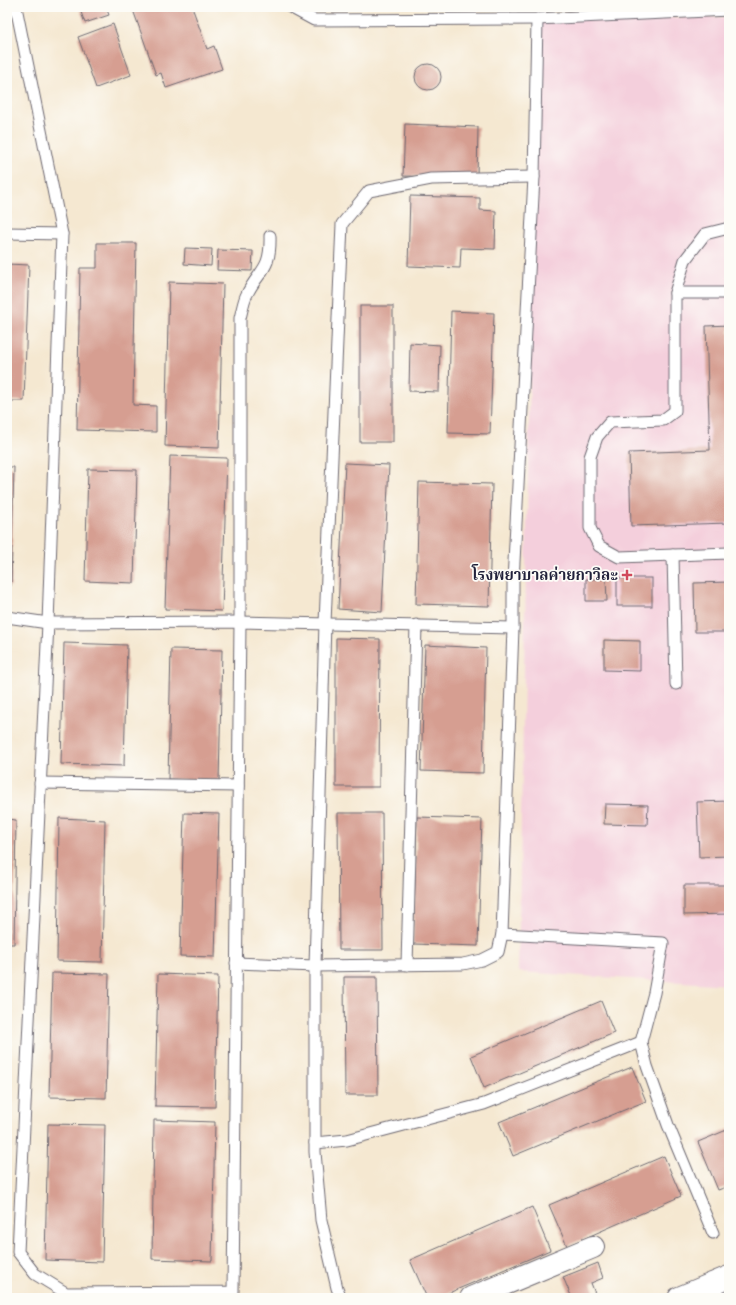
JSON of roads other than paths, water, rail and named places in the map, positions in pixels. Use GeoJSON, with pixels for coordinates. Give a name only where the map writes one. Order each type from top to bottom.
{"type":"FeatureCollection","features":[{"type":"Feature","properties":{"kind":"street"},"geometry":{"type":"LineString","coordinates":[[471,1298],[592,1247]]}},
{"type":"Feature","properties":{"kind":"street"},"geometry":{"type":"LineString","coordinates":[[679,1298],[729,1277]]}},
{"type":"Feature","properties":{"kind":"lane"},"geometry":{"type":"LineString","coordinates":[[16,7],[62,234],[48,623],[18,1252],[35,1274],[66,1293],[233,1292],[240,622],[240,318],[246,296],[266,268],[271,252],[270,236]]}},
{"type":"Feature","properties":{"kind":"lane"},"geometry":{"type":"LineString","coordinates":[[290,7],[314,20],[537,19],[729,10]]}},
{"type":"Feature","properties":{"kind":"lane"},"geometry":{"type":"LineString","coordinates":[[236,963],[315,966],[463,964],[482,960],[498,952],[502,934],[514,628],[513,580],[534,177],[537,19]]}},
{"type":"Feature","properties":{"kind":"lane"},"geometry":{"type":"LineString","coordinates":[[341,1298],[337,1288],[321,1220],[315,1143],[315,966],[325,623],[342,224],[369,191],[431,180],[534,177]]}},
{"type":"Feature","properties":{"kind":"lane"},"geometry":{"type":"LineString","coordinates":[[729,228],[705,234],[685,260],[676,293],[675,412],[663,420],[610,422],[597,436],[590,457],[590,528],[599,546],[619,557],[729,553]]}},
{"type":"Feature","properties":{"kind":"lane"},"geometry":{"type":"LineString","coordinates":[[7,234],[62,234]]}},
{"type":"Feature","properties":{"kind":"lane"},"geometry":{"type":"LineString","coordinates":[[676,293],[729,293]]}},
{"type":"Feature","properties":{"kind":"lane"},"geometry":{"type":"LineString","coordinates":[[673,555],[676,684]]}},
{"type":"Feature","properties":{"kind":"lane"},"geometry":{"type":"LineString","coordinates":[[7,617],[48,623],[240,622],[514,628]]}},
{"type":"Feature","properties":{"kind":"lane"},"geometry":{"type":"LineString","coordinates":[[407,965],[416,625]]}},
{"type":"Feature","properties":{"kind":"lane"},"geometry":{"type":"LineString","coordinates":[[40,783],[238,786]]}},
{"type":"Feature","properties":{"kind":"lane"},"geometry":{"type":"LineString","coordinates":[[502,934],[663,943],[654,993],[641,1042],[647,1066],[668,1125],[713,1234]]}},
{"type":"Feature","properties":{"kind":"lane"},"geometry":{"type":"LineString","coordinates":[[315,1143],[347,1140],[484,1104],[641,1042]]}},
{"type":"Feature","properties":{"kind":"place","name":"โรงพยาบาลค่ายกาวิละ"},"geometry":{"type":"Point","coordinates":[627,575]}}]}
